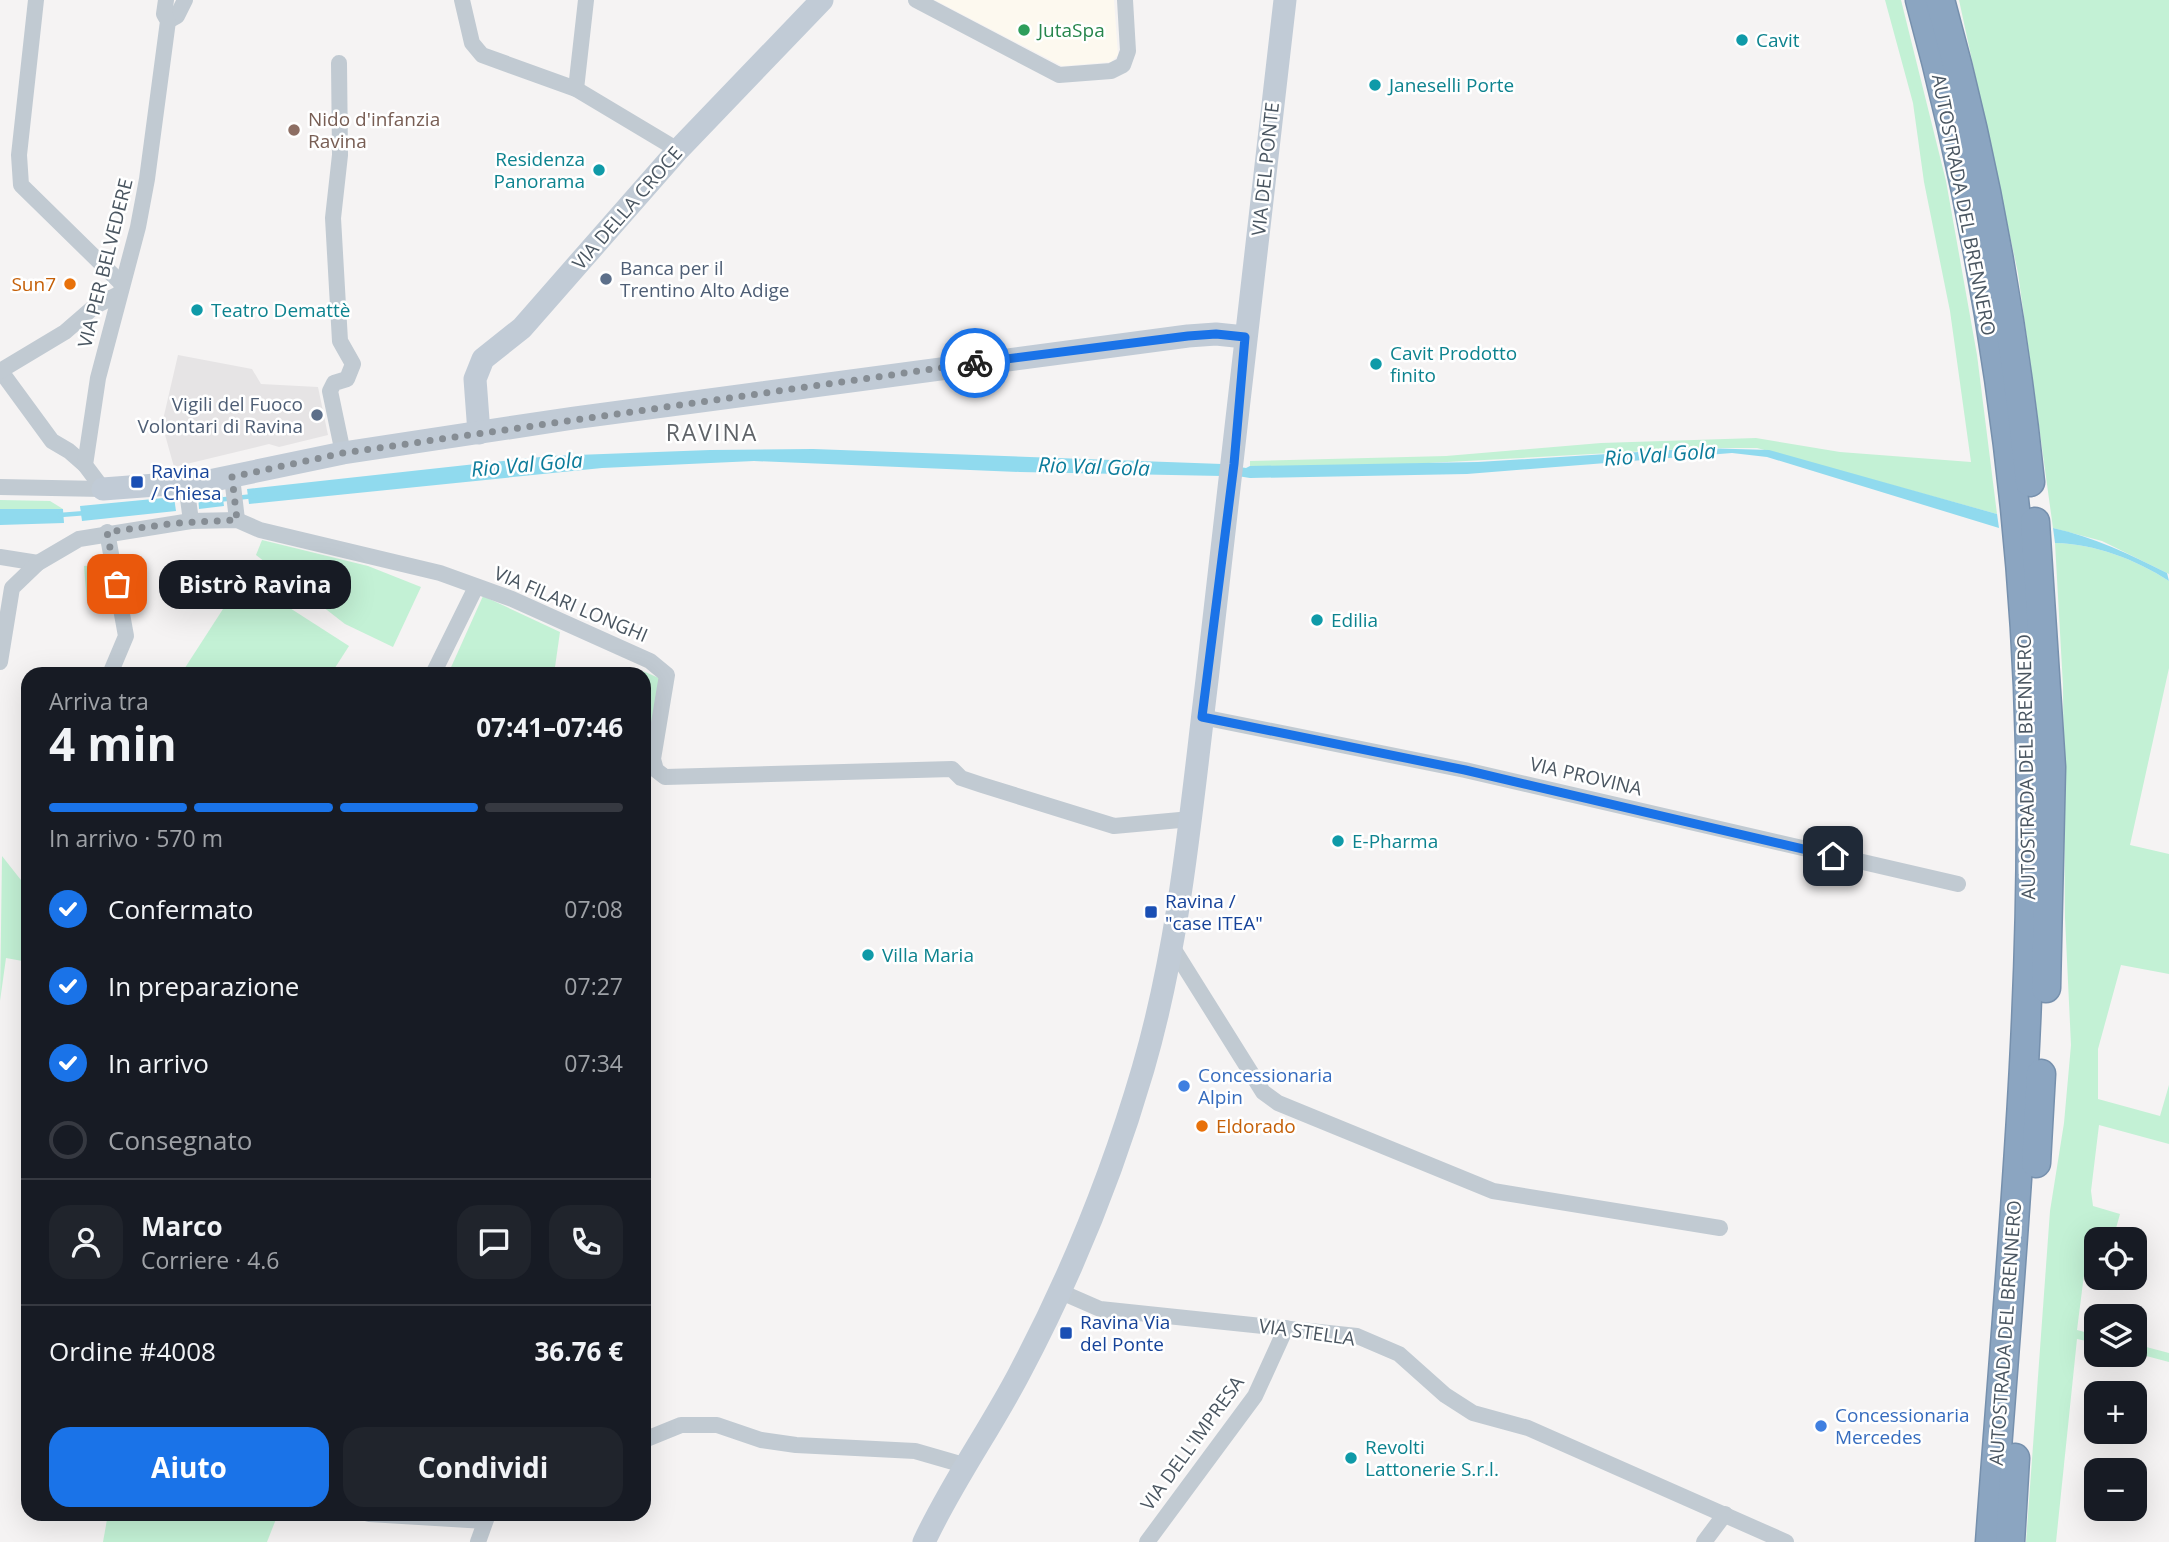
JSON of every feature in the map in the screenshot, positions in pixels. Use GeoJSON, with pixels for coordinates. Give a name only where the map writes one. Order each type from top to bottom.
{"type":"FeatureCollection","features":[{"type":"Feature","properties":{"kind":"highway","name":"AUTOSTRADA DEL BRENNERO"},"geometry":{"type":"LineString","coordinates":[[1920,0],[1968,204],[2001,400],[2022,499]]}},
{"type":"Feature","properties":{"kind":"highway","name":"AUTOSTRADA DEL BRENNERO"},"geometry":{"type":"LineString","coordinates":[[1940,0],[1975,138],[2004,289],[2022,499],[2051,767],[2048,937],[2010,1542]]}},
{"type":"Feature","properties":{"kind":"highway","name":"AUTOSTRADA DEL BRENNERO"},"geometry":{"type":"LineString","coordinates":[[1990,1542],[2020,1113],[2030,901],[2028,545]]}},
{"type":"Feature","properties":{"kind":"street"},"geometry":{"type":"LineString","coordinates":[[36,0],[19,155],[21,185],[120,288],[65,332],[0,370],[52,441],[69,450],[103,489]]}},
{"type":"Feature","properties":{"kind":"street","name":"VIA PER BELVEDERE"},"geometry":{"type":"LineString","coordinates":[[85,466],[98,378],[138,227],[147,179],[168,22],[164,14],[166,0]]}},
{"type":"Feature","properties":{"kind":"street"},"geometry":{"type":"LineString","coordinates":[[168,22],[177,16],[185,0]]}},
{"type":"Feature","properties":{"kind":"street"},"geometry":{"type":"LineString","coordinates":[[462,0],[472,43],[482,55],[576,89],[678,150]]}},
{"type":"Feature","properties":{"kind":"street"},"geometry":{"type":"LineString","coordinates":[[576,89],[586,0]]}},
{"type":"Feature","properties":{"kind":"street","name":"VIA DELLA CROCE"},"geometry":{"type":"LineString","coordinates":[[479,433],[475,379],[483,359],[522,328],[678,150],[822,0]]}},
{"type":"Feature","properties":{"kind":"street"},"geometry":{"type":"LineString","coordinates":[[916,0],[1059,75],[1111,71],[1123,65],[1128,51],[1125,0]]}},
{"type":"Feature","properties":{"kind":"street","name":"VIA DEL PONTE"},"geometry":{"type":"LineString","coordinates":[[1245,337],[1285,0]]}},
{"type":"Feature","properties":{"kind":"street"},"geometry":{"type":"LineString","coordinates":[[339,63],[340,155],[333,218],[340,341],[353,364],[347,379],[334,383],[330,391],[343,453]]}},
{"type":"Feature","properties":{"kind":"street"},"geometry":{"type":"LineString","coordinates":[[0,487],[103,489],[189,503],[235,498],[343,453],[918,370],[1161,339],[1216,334],[1245,337],[1233,471],[1192,819],[1171,945],[1144,1066],[1102,1194],[1061,1292],[924,1542]]}},
{"type":"Feature","properties":{"kind":"street","name":"VIA FILARI LONGHI"},"geometry":{"type":"LineString","coordinates":[[0,662],[12,589],[38,563],[71,543],[189,503],[235,498],[260,530],[415,567],[512,599],[650,661],[667,675],[653,759],[656,770],[665,777],[952,769],[961,778],[1114,826],[1192,819]]}},
{"type":"Feature","properties":{"kind":"street"},"geometry":{"type":"LineString","coordinates":[[107,532],[126,636],[113,667]]}},
{"type":"Feature","properties":{"kind":"street"},"geometry":{"type":"LineString","coordinates":[[0,557],[38,563]]}},
{"type":"Feature","properties":{"kind":"street"},"geometry":{"type":"LineString","coordinates":[[436,667],[476,587]]}},
{"type":"Feature","properties":{"kind":"street","name":"VIA PROVINA"},"geometry":{"type":"LineString","coordinates":[[1202,717],[1465,770],[1958,884]]}},
{"type":"Feature","properties":{"kind":"street"},"geometry":{"type":"LineString","coordinates":[[1171,945],[1263,1093],[1278,1102],[1493,1191],[1720,1228]]}},
{"type":"Feature","properties":{"kind":"street","name":"VIA STELLA"},"geometry":{"type":"LineString","coordinates":[[1061,1292],[1100,1309],[1357,1336],[1399,1354],[1445,1395],[1473,1413],[1528,1428],[1786,1542]]}},
{"type":"Feature","properties":{"kind":"street","name":"VIA DELL'IMPRESA"},"geometry":{"type":"LineString","coordinates":[[1147,1542],[1255,1396],[1286,1328]]}},
{"type":"Feature","properties":{"kind":"street"},"geometry":{"type":"LineString","coordinates":[[651,1437],[681,1425],[716,1425],[761,1440],[915,1451],[967,1466]]}},
{"type":"Feature","properties":{"kind":"street"},"geometry":{"type":"LineString","coordinates":[[1704,1542],[1724,1514]]}},
{"type":"Feature","properties":{"kind":"street"},"geometry":{"type":"LineString","coordinates":[[478,1542],[485,1521]]}},
{"type":"Feature","properties":{"kind":"shaded area"},"geometry":{"type":"Polygon","coordinates":[[[935,0],[1114,0],[1118,55],[1111,62],[1062,66],[935,0]]]}},
{"type":"Feature","properties":{"kind":"shaded area"},"geometry":{"type":"Polygon","coordinates":[[[178,355],[252,369],[261,384],[318,387],[328,435],[279,447],[269,444],[174,467],[162,424],[178,355]]]}},
{"type":"Feature","properties":{"kind":"green space"},"geometry":{"type":"Polygon","coordinates":[[[1885,0],[1901,0],[1946,181],[1977,355],[1997,514],[1757,448],[1702,448],[1373,466],[1250,466],[1250,461],[1446,456],[1601,443],[1756,438],[1840,452],[1971,462],[1950,311],[1924,182],[1913,103],[1885,0]]]}},
{"type":"Feature","properties":{"kind":"green space"},"geometry":{"type":"Polygon","coordinates":[[[1959,0],[2169,0],[2169,574],[2102,541],[2053,528],[2018,273],[1959,0]]]}},
{"type":"Feature","properties":{"kind":"green space"},"geometry":{"type":"Polygon","coordinates":[[[0,500],[50,501],[63,509],[0,509],[0,500]]]}},
{"type":"Feature","properties":{"kind":"green space"},"geometry":{"type":"Polygon","coordinates":[[[262,540],[368,566],[421,587],[393,647],[345,624],[256,555],[262,540]]]}},
{"type":"Feature","properties":{"kind":"green space"},"geometry":{"type":"Polygon","coordinates":[[[2055,543],[2085,546],[2114,554],[2169,581],[2169,668],[2130,845],[2169,854],[2169,974],[2121,965],[2098,1049],[2098,1099],[2160,1116],[2169,1085],[2169,1144],[2099,1125],[2091,1191],[2093,1206],[2120,1214],[2116,1227],[2084,1227],[2084,1275],[2077,1330],[2084,1332],[2084,1340],[2077,1339],[2056,1542],[2026,1542],[2050,1211],[2064,1123],[2071,1045],[2065,918],[2063,686],[2055,543]]]}},
{"type":"Feature","properties":{"kind":"green space"},"geometry":{"type":"Polygon","coordinates":[[[104,564],[107,602],[87,603],[84,566],[104,564]]]}},
{"type":"Feature","properties":{"kind":"green space"},"geometry":{"type":"Polygon","coordinates":[[[243,578],[349,646],[336,667],[186,667],[243,578]]]}},
{"type":"Feature","properties":{"kind":"green space"},"geometry":{"type":"Polygon","coordinates":[[[483,596],[560,632],[555,667],[451,667],[483,596]]]}},
{"type":"Feature","properties":{"kind":"green space"},"geometry":{"type":"Polygon","coordinates":[[[651,675],[661,679],[651,757],[651,675]]]}},
{"type":"Feature","properties":{"kind":"green space"},"geometry":{"type":"Polygon","coordinates":[[[2,856],[21,880],[21,961],[6,958],[0,1001],[2,856]]]}},
{"type":"Feature","properties":{"kind":"green space"},"geometry":{"type":"Polygon","coordinates":[[[2147,1347],[2169,1353],[2169,1362],[2147,1356],[2147,1347]]]}},
{"type":"Feature","properties":{"kind":"green space"},"geometry":{"type":"Polygon","coordinates":[[[107,1521],[275,1521],[267,1542],[103,1542],[107,1521]]]}},
{"type":"Feature","properties":{"kind":"water"},"geometry":{"type":"Polygon","coordinates":[[[1702,448],[1769,450],[1997,514],[1999,528],[1767,457],[1732,453],[1467,474],[1250,478],[1225,474],[1020,472],[754,461],[602,468],[249,504],[247,489],[550,456],[710,450],[813,449],[1222,464],[1246,468],[1478,462],[1702,448]]]}},
{"type":"Feature","properties":{"kind":"water"},"geometry":{"type":"Polygon","coordinates":[[[222,492],[224,506],[199,509],[198,495],[222,492]]]}},
{"type":"Feature","properties":{"kind":"water"},"geometry":{"type":"Polygon","coordinates":[[[174,497],[176,511],[82,521],[80,506],[174,497]]]}},
{"type":"Feature","properties":{"kind":"water"},"geometry":{"type":"Polygon","coordinates":[[[0,509],[63,509],[64,523],[0,525],[0,509]]]}},
{"type":"Feature","properties":{"kind":"water"},"geometry":{"type":"Polygon","coordinates":[[[2053,528],[2083,536],[2125,553],[2167,573],[2169,581],[2114,554],[2085,546],[2055,543],[2053,528]]]}},
{"type":"Feature","properties":{"kind":"waterway","name":"Rio Val Gola"},"geometry":{"type":"LineString","coordinates":[[217,500],[254,496]]}},
{"type":"Feature","properties":{"kind":"waterway","name":"Rio Val Gola"},"geometry":{"type":"LineString","coordinates":[[60,515],[86,513]]}},
{"type":"Feature","properties":{"kind":"way so far"},"geometry":{"type":"LineString","coordinates":[[117,584],[107,532],[191,521],[237,520],[232,477],[343,453],[975,363]]}},
{"type":"Feature","properties":{"kind":"place","name":"JutaSpa"},"geometry":{"type":"Point","coordinates":[1024,30]}},
{"type":"Feature","properties":{"kind":"place","name":"Cavit"},"geometry":{"type":"Point","coordinates":[1742,40]}},
{"type":"Feature","properties":{"kind":"place","name":"Janeselli Porte"},"geometry":{"type":"Point","coordinates":[1375,85]}},
{"type":"Feature","properties":{"kind":"place","name":"Nido d'infanzia Ravina"},"geometry":{"type":"Point","coordinates":[294,130]}},
{"type":"Feature","properties":{"kind":"place","name":"Residenza Panorama"},"geometry":{"type":"Point","coordinates":[599,170]}},
{"type":"Feature","properties":{"kind":"place","name":"Banca per il Trentino Alto Adige"},"geometry":{"type":"Point","coordinates":[606,279]}},
{"type":"Feature","properties":{"kind":"place","name":"Sun7"},"geometry":{"type":"Point","coordinates":[70,284]}},
{"type":"Feature","properties":{"kind":"place","name":"Teatro Demattè"},"geometry":{"type":"Point","coordinates":[197,310]}},
{"type":"Feature","properties":{"kind":"place","name":"Cavit Prodotto finito"},"geometry":{"type":"Point","coordinates":[1376,364]}},
{"type":"Feature","properties":{"kind":"place","name":"Vigili del Fuoco Volontari di Ravina"},"geometry":{"type":"Point","coordinates":[317,415]}},
{"type":"Feature","properties":{"kind":"place","name":"Ravina / Chiesa"},"geometry":{"type":"Point","coordinates":[137,482]}},
{"type":"Feature","properties":{"kind":"place","name":"Bistrò Ravina"},"geometry":{"type":"Point","coordinates":[117,584]}},
{"type":"Feature","properties":{"kind":"place","name":"Edilia"},"geometry":{"type":"Point","coordinates":[1317,620]}},
{"type":"Feature","properties":{"kind":"place","name":"E-Pharma"},"geometry":{"type":"Point","coordinates":[1338,841]}},
{"type":"Feature","properties":{"kind":"place","name":"Ravina / \"case ITEA\""},"geometry":{"type":"Point","coordinates":[1151,912]}},
{"type":"Feature","properties":{"kind":"place","name":"Villa Maria"},"geometry":{"type":"Point","coordinates":[868,955]}},
{"type":"Feature","properties":{"kind":"place","name":"Concessionaria Alpin"},"geometry":{"type":"Point","coordinates":[1184,1086]}},
{"type":"Feature","properties":{"kind":"place","name":"Eldorado"},"geometry":{"type":"Point","coordinates":[1202,1126]}},
{"type":"Feature","properties":{"kind":"place","name":"Ravina Via del Ponte"},"geometry":{"type":"Point","coordinates":[1066,1333]}},
{"type":"Feature","properties":{"kind":"place","name":"Concessionaria Mercedes"},"geometry":{"type":"Point","coordinates":[1821,1426]}},
{"type":"Feature","properties":{"kind":"place","name":"Revolti Lattonerie S.r.l."},"geometry":{"type":"Point","coordinates":[1351,1458]}},
{"type":"Feature","properties":{"kind":"district","name":"RAVINA"},"geometry":{"type":"Point","coordinates":[712,433]}},
{"type":"Feature","properties":{"kind":"route"},"geometry":{"type":"LineString","coordinates":[[975,363],[1188,336],[1216,334],[1245,337],[1234,464],[1202,717],[1465,770],[1833,856]]}}]}
